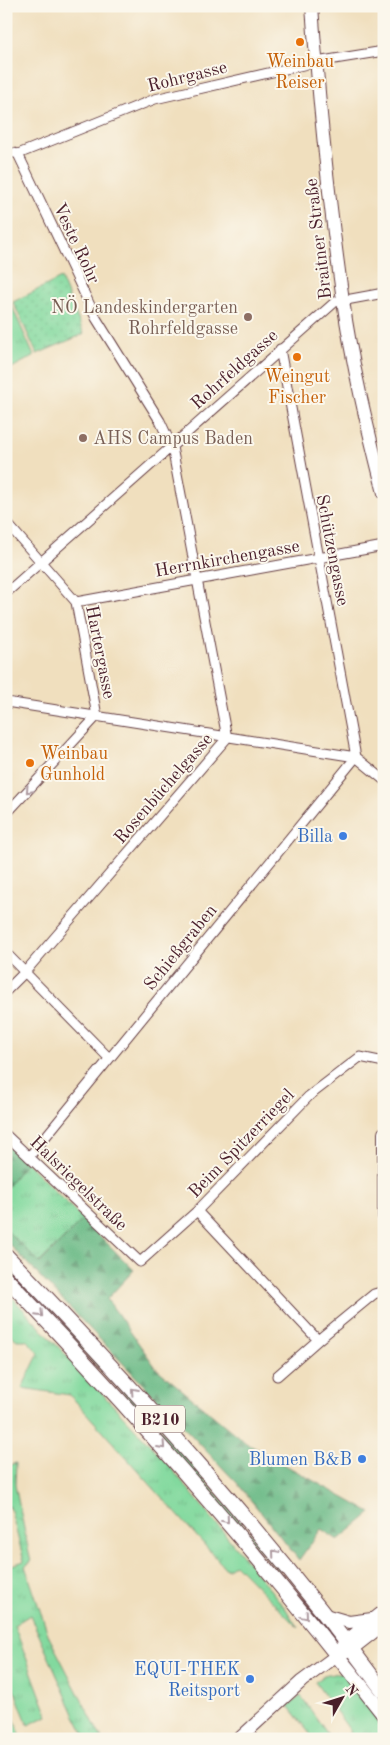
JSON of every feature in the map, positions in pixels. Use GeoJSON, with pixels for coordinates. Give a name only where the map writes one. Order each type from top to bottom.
{"type":"FeatureCollection","features":[{"type":"Feature","properties":{"kind":"main road","name":"Braitner Straße"},"geometry":{"type":"LineString","coordinates":[[312,6],[316,62],[342,301],[357,380],[384,493]]}},
{"type":"Feature","properties":{"kind":"main road"},"geometry":{"type":"LineString","coordinates":[[384,1133],[384,1216]]}},
{"type":"Feature","properties":{"kind":"main road","name":"B210"},"geometry":{"type":"LineString","coordinates":[[6,1254],[89,1341],[201,1464],[325,1614],[384,1692]]}},
{"type":"Feature","properties":{"kind":"main road","name":"B210"},"geometry":{"type":"LineString","coordinates":[[6,1278],[163,1446],[337,1655],[384,1715]]}},
{"type":"Feature","properties":{"kind":"main road"},"geometry":{"type":"LineString","coordinates":[[325,1614],[349,1622],[367,1621],[381,1617]]}},
{"type":"Feature","properties":{"kind":"main road"},"geometry":{"type":"LineString","coordinates":[[239,1739],[302,1681],[337,1655],[381,1617]]}},
{"type":"Feature","properties":{"kind":"street","name":"Rohrgasse"},"geometry":{"type":"LineString","coordinates":[[18,154],[155,99],[316,62],[384,51]]}},
{"type":"Feature","properties":{"kind":"street"},"geometry":{"type":"LineString","coordinates":[[6,151],[18,154]]}},
{"type":"Feature","properties":{"kind":"street","name":"Veste Rohr"},"geometry":{"type":"LineString","coordinates":[[18,154],[96,318],[160,421],[172,447]]}},
{"type":"Feature","properties":{"kind":"street","name":"Rohrfeldgasse"},"geometry":{"type":"LineString","coordinates":[[6,594],[335,302],[384,293]]}},
{"type":"Feature","properties":{"kind":"street","name":"Schützengasse"},"geometry":{"type":"LineString","coordinates":[[280,349],[356,757]]}},
{"type":"Feature","properties":{"kind":"street","name":"Rosenbüchelgasse"},"geometry":{"type":"LineString","coordinates":[[6,990],[25,972],[227,738],[172,447]]}},
{"type":"Feature","properties":{"kind":"street","name":"Hartergasse"},"geometry":{"type":"LineString","coordinates":[[6,522],[76,602],[97,716],[6,814]]}},
{"type":"Feature","properties":{"kind":"street","name":"Herrnkirchengasse"},"geometry":{"type":"LineString","coordinates":[[76,602],[384,546]]}},
{"type":"Feature","properties":{"kind":"street"},"geometry":{"type":"LineString","coordinates":[[6,702],[356,757],[384,780]]}},
{"type":"Feature","properties":{"kind":"street","name":"Schießgraben"},"geometry":{"type":"LineString","coordinates":[[29,1157],[356,757]]}},
{"type":"Feature","properties":{"kind":"street"},"geometry":{"type":"LineString","coordinates":[[6,953],[109,1058]]}},
{"type":"Feature","properties":{"kind":"street","name":"Beim Spitzerriegel"},"geometry":{"type":"LineString","coordinates":[[130,1254],[140,1262],[198,1210],[309,1096],[360,1057],[384,1062]]}},
{"type":"Feature","properties":{"kind":"street","name":"Halsriegelstraße"},"geometry":{"type":"LineString","coordinates":[[6,1135],[130,1254]]}},
{"type":"Feature","properties":{"kind":"street"},"geometry":{"type":"LineString","coordinates":[[198,1210],[318,1340]]}},
{"type":"Feature","properties":{"kind":"street"},"geometry":{"type":"LineString","coordinates":[[277,1376],[374,1294],[384,1291]]}},
{"type":"Feature","properties":{"kind":"green space"},"geometry":{"type":"Polygon","coordinates":[[[61,278],[84,334],[37,354],[13,302],[61,278]]]}},
{"type":"Feature","properties":{"kind":"green space"},"geometry":{"type":"Polygon","coordinates":[[[6,293],[34,356],[6,371],[6,293]]]}},
{"type":"Feature","properties":{"kind":"green space"},"geometry":{"type":"Polygon","coordinates":[[[6,1143],[26,1162],[6,1188],[6,1143]]]}},
{"type":"Feature","properties":{"kind":"green space"},"geometry":{"type":"Polygon","coordinates":[[[26,1162],[83,1219],[39,1263],[6,1230],[6,1188],[26,1162]]]}},
{"type":"Feature","properties":{"kind":"green space"},"geometry":{"type":"Polygon","coordinates":[[[83,1219],[134,1270],[107,1299],[157,1369],[246,1443],[371,1513],[338,1540],[321,1529],[299,1560],[237,1483],[6,1241],[6,1230],[40,1263],[83,1219]]]}},
{"type":"Feature","properties":{"kind":"green space"},"geometry":{"type":"Polygon","coordinates":[[[6,1263],[138,1402],[281,1569],[279,1571],[123,1393],[6,1270],[6,1263]]]}},
{"type":"Feature","properties":{"kind":"green space"},"geometry":{"type":"Polygon","coordinates":[[[6,1291],[167,1463],[286,1609],[298,1628],[235,1564],[227,1570],[70,1395],[22,1388],[39,1353],[26,1340],[17,1340],[6,1331],[6,1291]]]}},
{"type":"Feature","properties":{"kind":"green space"},"geometry":{"type":"Polygon","coordinates":[[[16,1463],[15,1485],[31,1562],[25,1566],[49,1637],[102,1739],[87,1739],[30,1615],[14,1625],[48,1716],[28,1725],[6,1669],[6,1567],[24,1561],[10,1507],[6,1508],[6,1466],[16,1463]]]}},
{"type":"Feature","properties":{"kind":"green space"},"geometry":{"type":"Polygon","coordinates":[[[342,1672],[384,1726],[384,1739],[342,1739],[351,1732],[315,1682],[324,1676],[342,1672]]]}},
{"type":"Feature","properties":{"kind":"green space"},"geometry":{"type":"Polygon","coordinates":[[[301,1696],[331,1739],[314,1739],[288,1706],[301,1696]]]}},
{"type":"Feature","properties":{"kind":"green space"},"geometry":{"type":"Polygon","coordinates":[[[6,1698],[22,1739],[6,1739],[6,1698]]]}},
{"type":"Feature","properties":{"kind":"place","name":"Weinbau Reiser"},"geometry":{"type":"Point","coordinates":[300,42]}},
{"type":"Feature","properties":{"kind":"place","name":"NÖ Landeskindergarten Rohrfeldgasse"},"geometry":{"type":"Point","coordinates":[248,317]}},
{"type":"Feature","properties":{"kind":"place","name":"Weingut Fischer"},"geometry":{"type":"Point","coordinates":[297,357]}},
{"type":"Feature","properties":{"kind":"place","name":"AHS Campus Baden"},"geometry":{"type":"Point","coordinates":[83,438]}},
{"type":"Feature","properties":{"kind":"place","name":"Weinbau Gunhold"},"geometry":{"type":"Point","coordinates":[30,763]}},
{"type":"Feature","properties":{"kind":"place","name":"Billa"},"geometry":{"type":"Point","coordinates":[343,836]}},
{"type":"Feature","properties":{"kind":"place","name":"Blumen B&B"},"geometry":{"type":"Point","coordinates":[362,1459]}},
{"type":"Feature","properties":{"kind":"place","name":"EQUI-THEK Reitsport"},"geometry":{"type":"Point","coordinates":[250,1679]}}]}
